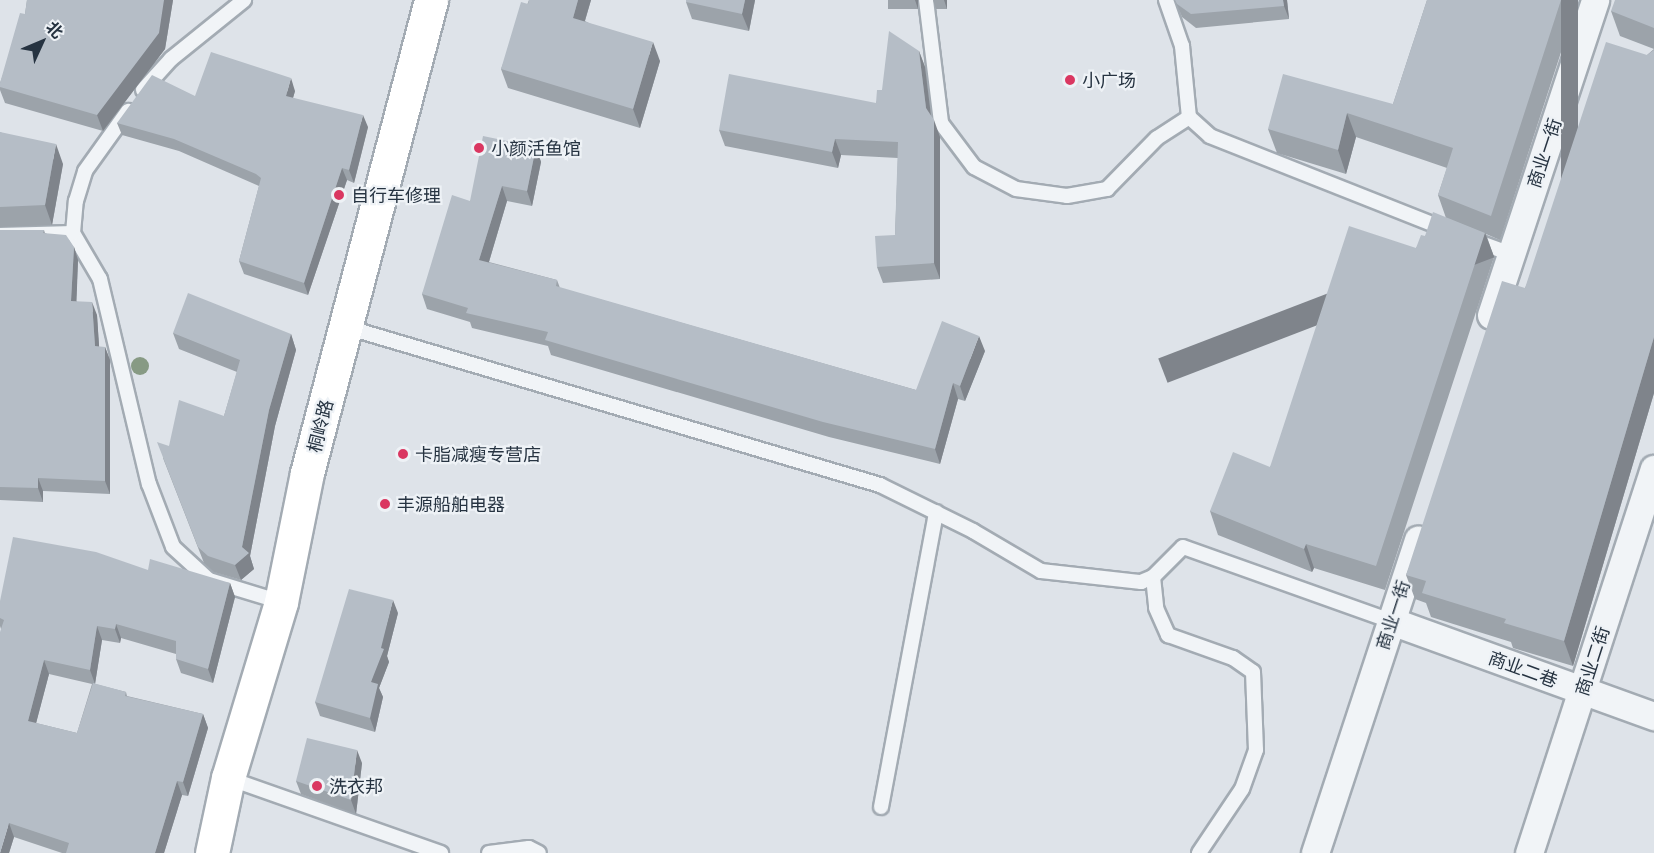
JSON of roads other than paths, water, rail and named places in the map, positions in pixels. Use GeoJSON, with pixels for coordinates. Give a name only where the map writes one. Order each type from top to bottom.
{"type":"FeatureCollection","features":[{"type":"Feature","properties":{"kind":"main road","name":"桐岭路"},"geometry":{"type":"LineString","coordinates":[[212,853],[228,778],[281,603],[308,473],[431,0]]}},
{"type":"Feature","properties":{"kind":"street","name":"商业一街"},"geometry":{"type":"LineString","coordinates":[[1484,339],[1511,254],[1592,42],[1594,0]]}},
{"type":"Feature","properties":{"kind":"street","name":"商业二街"},"geometry":{"type":"LineString","coordinates":[[1529,853],[1654,469]]}},
{"type":"Feature","properties":{"kind":"street","name":"商业一街"},"geometry":{"type":"LineString","coordinates":[[1315,853],[1425,520]]}},
{"type":"Feature","properties":{"kind":"street","name":"商业二巷"},"geometry":{"type":"LineString","coordinates":[[1391,621],[1654,716]]}},
{"type":"Feature","properties":{"kind":"lane"},"geometry":{"type":"LineString","coordinates":[[244,0],[171,59],[146,86],[85,171],[76,201],[73,233],[100,279],[149,484],[174,548],[209,580],[281,603]]}},
{"type":"Feature","properties":{"kind":"lane"},"geometry":{"type":"LineString","coordinates":[[926,0],[941,123],[974,167],[1016,189],[1067,196],[1107,189],[1157,138],[1190,117]]}},
{"type":"Feature","properties":{"kind":"lane"},"geometry":{"type":"LineString","coordinates":[[1166,0],[1182,46],[1190,117],[1210,136],[1248,153],[1511,254]]}},
{"type":"Feature","properties":{"kind":"lane"},"geometry":{"type":"LineString","coordinates":[[0,235],[73,233]]}},
{"type":"Feature","properties":{"kind":"lane"},"geometry":{"type":"LineString","coordinates":[[345,327],[880,485],[936,512],[1041,571],[1108,581],[1141,582],[1153,577],[1183,547],[1391,621]]}},
{"type":"Feature","properties":{"kind":"lane"},"geometry":{"type":"LineString","coordinates":[[881,807],[936,512]]}},
{"type":"Feature","properties":{"kind":"lane"},"geometry":{"type":"LineString","coordinates":[[1153,577],[1156,608],[1168,635],[1233,658],[1253,672],[1256,750],[1242,789],[1199,853]]}},
{"type":"Feature","properties":{"kind":"lane"},"geometry":{"type":"LineString","coordinates":[[228,778],[441,853]]}},
{"type":"Feature","properties":{"kind":"lane"},"geometry":{"type":"LineString","coordinates":[[489,853],[529,848],[539,853]]}},
{"type":"Feature","properties":{"kind":"place","name":"小广场"},"geometry":{"type":"Point","coordinates":[1070,80]}},
{"type":"Feature","properties":{"kind":"place","name":"小颜活鱼馆"},"geometry":{"type":"Point","coordinates":[479,148]}},
{"type":"Feature","properties":{"kind":"place","name":"自行车修理"},"geometry":{"type":"Point","coordinates":[339,195]}},
{"type":"Feature","properties":{"kind":"place","name":"卡脂减瘦专营店"},"geometry":{"type":"Point","coordinates":[403,454]}},
{"type":"Feature","properties":{"kind":"place","name":"丰源船舶电器"},"geometry":{"type":"Point","coordinates":[385,504]}},
{"type":"Feature","properties":{"kind":"place","name":"洗衣邦"},"geometry":{"type":"Point","coordinates":[317,786]}}]}
